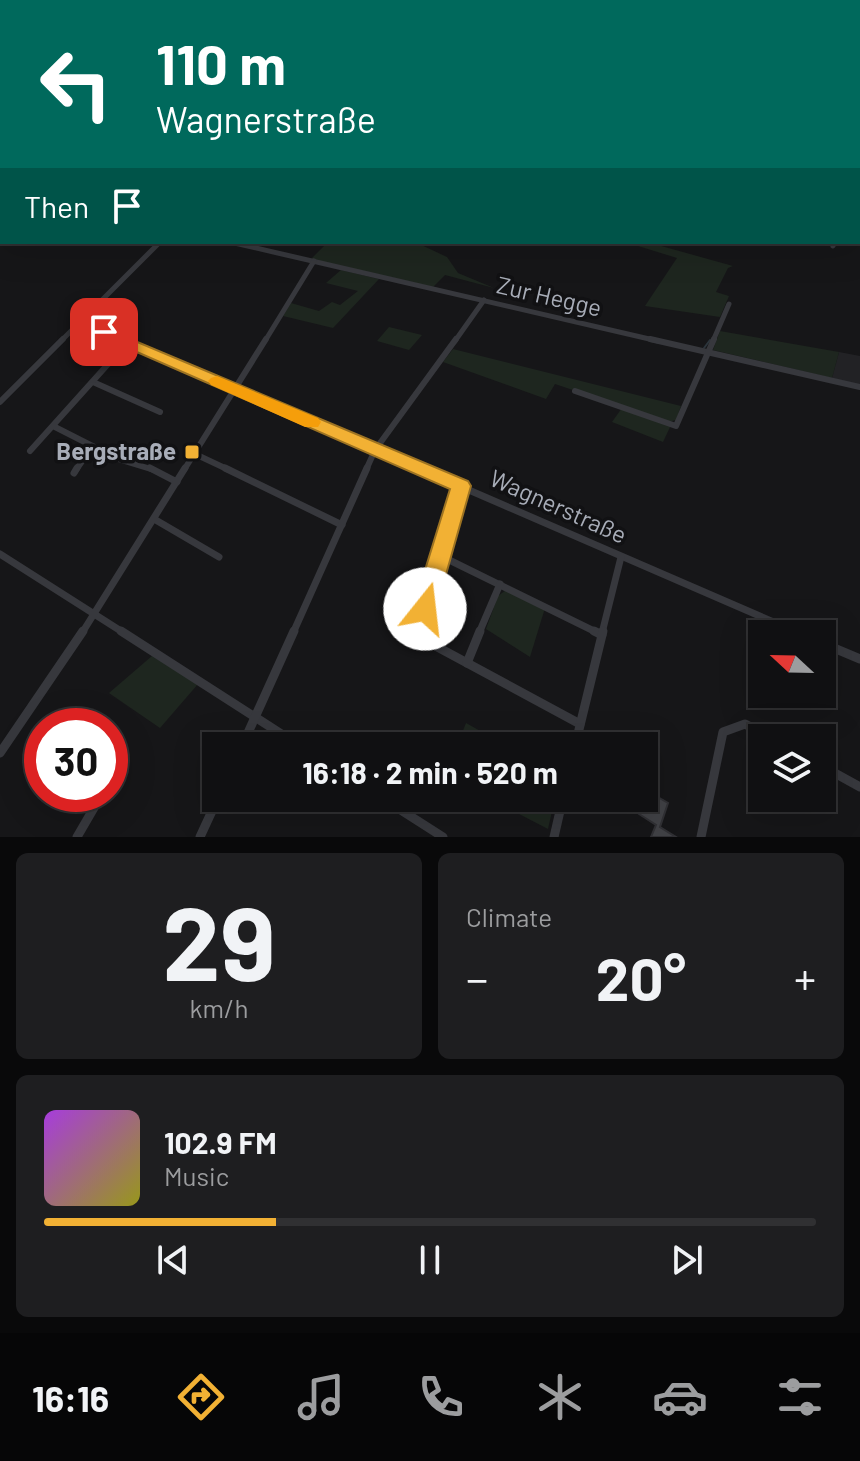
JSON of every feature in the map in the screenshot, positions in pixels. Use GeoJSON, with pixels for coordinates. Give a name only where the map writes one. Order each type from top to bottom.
{"type":"FeatureCollection","features":[{"type":"Feature","properties":{"kind":"street"},"geometry":{"type":"LineString","coordinates":[[0,402],[158,244]]}},
{"type":"Feature","properties":{"kind":"street","name":"Zur Hegge"},"geometry":{"type":"LineString","coordinates":[[239,244],[860,387]]}},
{"type":"Feature","properties":{"kind":"street"},"geometry":{"type":"LineString","coordinates":[[0,753],[95,614],[314,261]]}},
{"type":"Feature","properties":{"kind":"street"},"geometry":{"type":"LineString","coordinates":[[248,732],[375,450],[484,300]]}},
{"type":"Feature","properties":{"kind":"street"},"geometry":{"type":"LineString","coordinates":[[575,391],[676,426],[729,304]]}},
{"type":"Feature","properties":{"kind":"street","name":"Wagnerstraße"},"geometry":{"type":"LineString","coordinates":[[80,322],[768,620]]}},
{"type":"Feature","properties":{"kind":"street"},"geometry":{"type":"LineString","coordinates":[[30,451],[55,427],[127,343]]}},
{"type":"Feature","properties":{"kind":"street"},"geometry":{"type":"LineString","coordinates":[[93,382],[160,412]]}},
{"type":"Feature","properties":{"kind":"street"},"geometry":{"type":"LineString","coordinates":[[55,427],[118,459],[142,464],[177,482]]}},
{"type":"Feature","properties":{"kind":"street"},"geometry":{"type":"LineString","coordinates":[[74,473],[92,447]]}},
{"type":"Feature","properties":{"kind":"street"},"geometry":{"type":"LineString","coordinates":[[195,454],[342,525]]}},
{"type":"Feature","properties":{"kind":"street"},"geometry":{"type":"LineString","coordinates":[[461,486],[417,636],[580,724]]}},
{"type":"Feature","properties":{"kind":"street"},"geometry":{"type":"LineString","coordinates":[[154,519],[219,557]]}},
{"type":"Feature","properties":{"kind":"street"},"geometry":{"type":"LineString","coordinates":[[0,554],[278,732]]}},
{"type":"Feature","properties":{"kind":"street"},"geometry":{"type":"LineString","coordinates":[[441,556],[602,635]]}},
{"type":"Feature","properties":{"kind":"street"},"geometry":{"type":"LineString","coordinates":[[578,732],[621,557]]}},
{"type":"Feature","properties":{"kind":"street"},"geometry":{"type":"LineString","coordinates":[[467,663],[500,584]]}},
{"type":"Feature","properties":{"kind":"street"},"geometry":{"type":"LineString","coordinates":[[836,649],[860,659]]}},
{"type":"Feature","properties":{"kind":"street"},"geometry":{"type":"LineString","coordinates":[[701,837],[723,732],[748,726]]}},
{"type":"Feature","properties":{"kind":"street"},"geometry":{"type":"LineString","coordinates":[[836,774],[860,787]]}},
{"type":"Feature","properties":{"kind":"street"},"geometry":{"type":"LineString","coordinates":[[77,837],[92,812]]}},
{"type":"Feature","properties":{"kind":"street"},"geometry":{"type":"LineString","coordinates":[[200,837],[212,812]]}},
{"type":"Feature","properties":{"kind":"street"},"geometry":{"type":"LineString","coordinates":[[404,812],[443,837]]}},
{"type":"Feature","properties":{"kind":"street"},"geometry":{"type":"LineString","coordinates":[[554,837],[560,812]]}},
{"type":"Feature","properties":{"kind":"shaded area"},"geometry":{"type":"Polygon","coordinates":[[[326,244],[419,244],[447,257],[458,273],[494,288],[445,275],[433,287],[311,259],[326,244]]]}},
{"type":"Feature","properties":{"kind":"shaded area"},"geometry":{"type":"Polygon","coordinates":[[[632,244],[654,244],[733,266],[728,268],[716,292],[729,296],[720,317],[645,306],[677,258],[632,244]]]}},
{"type":"Feature","properties":{"kind":"shaded area"},"geometry":{"type":"Polygon","coordinates":[[[341,270],[379,279],[333,328],[283,316],[291,303],[319,311],[332,302],[340,305],[358,291],[326,283],[341,270]]]}},
{"type":"Feature","properties":{"kind":"shaded area"},"geometry":{"type":"Polygon","coordinates":[[[389,327],[422,335],[409,350],[377,341],[389,327]]]}},
{"type":"Feature","properties":{"kind":"shaded area"},"geometry":{"type":"Polygon","coordinates":[[[720,331],[839,352],[832,378],[713,350],[720,331]]]}},
{"type":"Feature","properties":{"kind":"shaded area"},"geometry":{"type":"Polygon","coordinates":[[[453,349],[681,406],[676,420],[668,422],[555,384],[546,399],[443,362],[453,349]]]}},
{"type":"Feature","properties":{"kind":"shaded area"},"geometry":{"type":"Polygon","coordinates":[[[839,352],[860,356],[860,385],[832,378],[839,352]]]}},
{"type":"Feature","properties":{"kind":"shaded area"},"geometry":{"type":"Polygon","coordinates":[[[622,408],[671,425],[663,442],[612,422],[622,408]]]}},
{"type":"Feature","properties":{"kind":"shaded area"},"geometry":{"type":"Polygon","coordinates":[[[506,590],[545,608],[530,657],[486,629],[498,596],[506,590]]]}},
{"type":"Feature","properties":{"kind":"shaded area"},"geometry":{"type":"Polygon","coordinates":[[[152,656],[198,684],[160,728],[109,693],[152,656]]]}},
{"type":"Feature","properties":{"kind":"shaded area"},"geometry":{"type":"Polygon","coordinates":[[[466,723],[482,732],[462,732],[466,723]]]}},
{"type":"Feature","properties":{"kind":"shaded area"},"geometry":{"type":"Polygon","coordinates":[[[515,812],[552,812],[548,829],[515,812]]]}},
{"type":"Feature","properties":{"kind":"building"},"geometry":{"type":"Polygon","coordinates":[[[658,797],[668,803],[660,827],[676,837],[651,837],[656,825],[639,814],[658,812],[658,797]]]}},
{"type":"Feature","properties":{"kind":"waterway"},"geometry":{"type":"LineString","coordinates":[[704,348],[710,340]]}},
{"type":"Feature","properties":{"kind":"slow traffic"},"geometry":{"type":"LineString","coordinates":[[217,381],[312,422]]}},
{"type":"Feature","properties":{"kind":"place","name":"Bergstraße"},"geometry":{"type":"Point","coordinates":[192,452]}},
{"type":"Feature","properties":{"kind":"route"},"geometry":{"type":"LineString","coordinates":[[104,332],[461,486],[425,609]]}}]}
